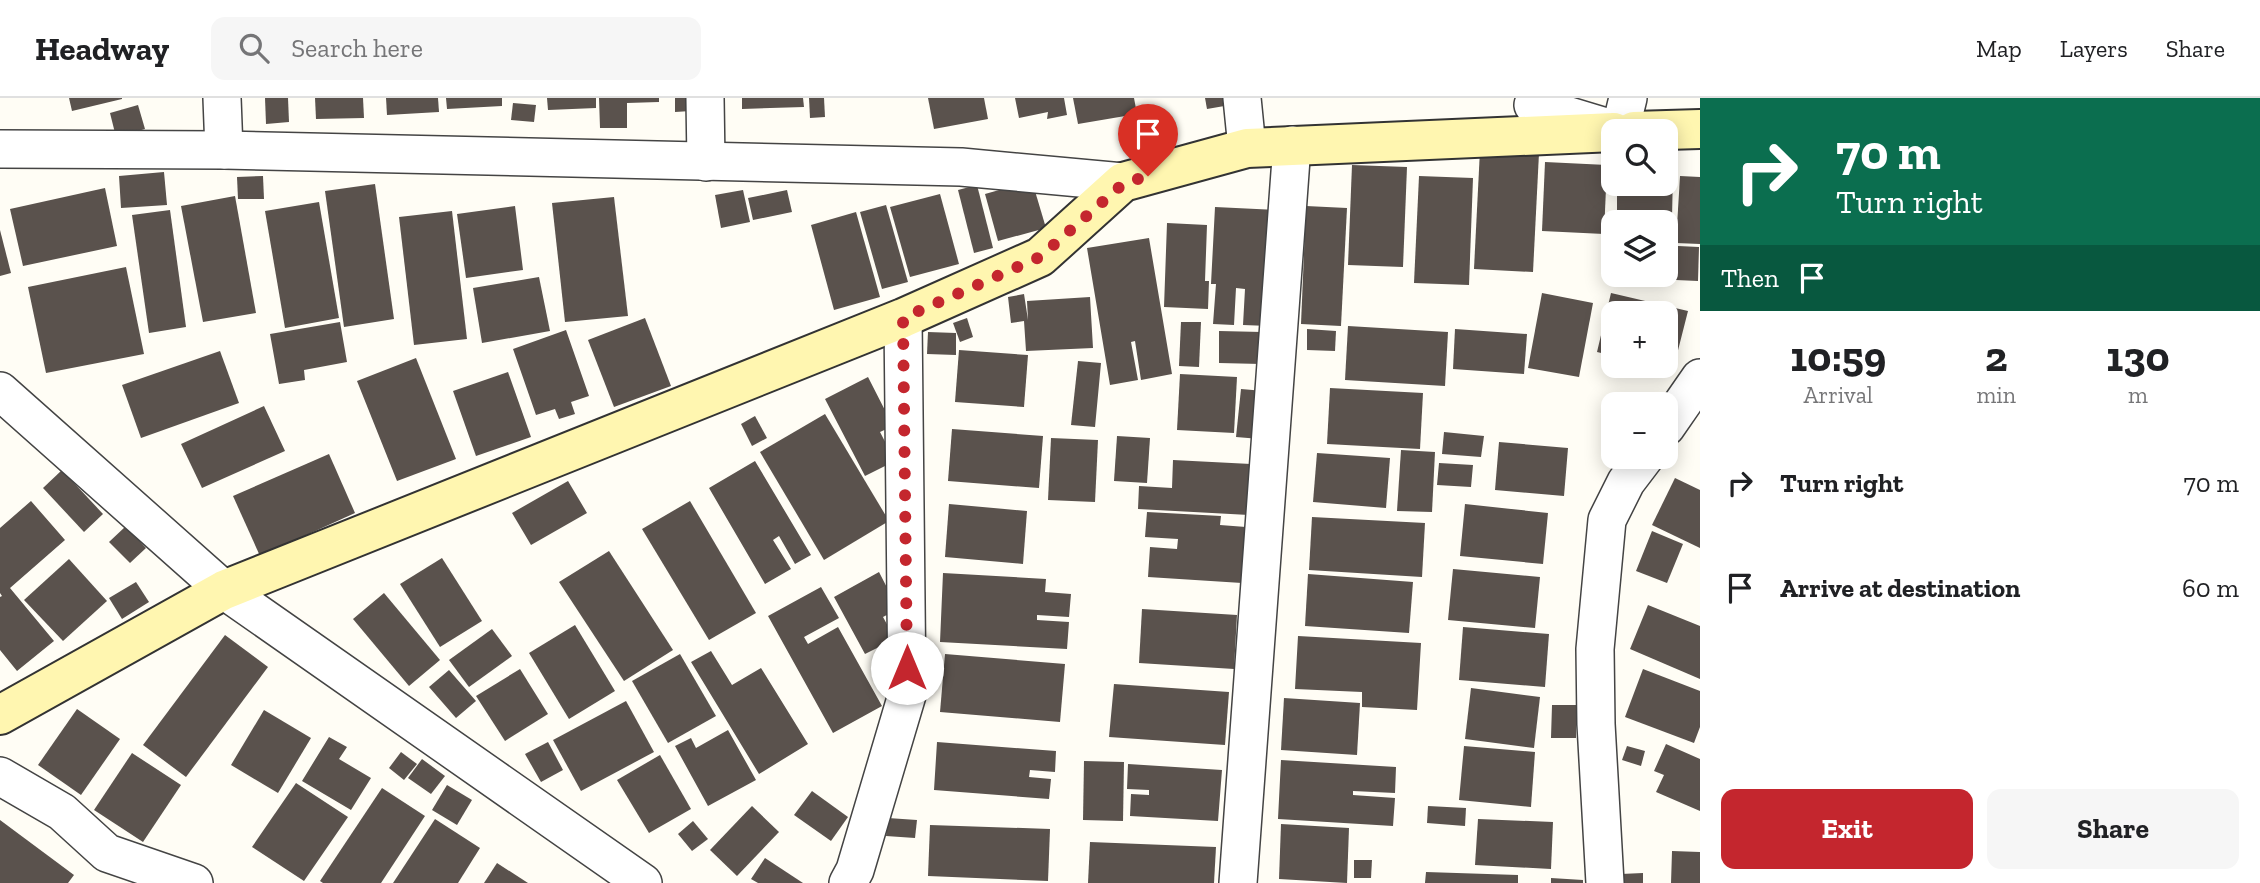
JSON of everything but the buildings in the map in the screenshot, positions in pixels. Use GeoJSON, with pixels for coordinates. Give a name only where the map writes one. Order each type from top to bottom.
{"type":"FeatureCollection","features":[{"type":"Feature","properties":{"kind":"street"},"geometry":{"type":"LineString","coordinates":[[222,98],[224,150]]}},
{"type":"Feature","properties":{"kind":"street"},"geometry":{"type":"LineString","coordinates":[[705,98],[706,162]]}},
{"type":"Feature","properties":{"kind":"street"},"geometry":{"type":"LineString","coordinates":[[1242,98],[1247,148]]}},
{"type":"Feature","properties":{"kind":"street"},"geometry":{"type":"LineString","coordinates":[[1623,119],[1628,98]]}},
{"type":"Feature","properties":{"kind":"street"},"geometry":{"type":"LineString","coordinates":[[1533,105],[1601,125]]}},
{"type":"Feature","properties":{"kind":"street"},"geometry":{"type":"LineString","coordinates":[[1678,130],[1700,129]]}},
{"type":"Feature","properties":{"kind":"street"},"geometry":{"type":"LineString","coordinates":[[0,149],[224,150],[961,167],[1124,183],[1247,148],[1601,133]]}},
{"type":"Feature","properties":{"kind":"street"},"geometry":{"type":"LineString","coordinates":[[1238,883],[1292,145]]}},
{"type":"Feature","properties":{"kind":"street"},"geometry":{"type":"LineString","coordinates":[[0,715],[224,590],[903,318],[1040,257],[1124,183]]}},
{"type":"Feature","properties":{"kind":"street"},"geometry":{"type":"LineString","coordinates":[[848,883],[855,870],[907,695],[903,318]]}},
{"type":"Feature","properties":{"kind":"street"},"geometry":{"type":"LineString","coordinates":[[1678,410],[1700,378]]}},
{"type":"Feature","properties":{"kind":"street"},"geometry":{"type":"LineString","coordinates":[[0,391],[224,590],[643,883]]}},
{"type":"Feature","properties":{"kind":"street"},"geometry":{"type":"LineString","coordinates":[[1605,883],[1596,724],[1595,649],[1607,520],[1635,469]]}},
{"type":"Feature","properties":{"kind":"street"},"geometry":{"type":"LineString","coordinates":[[0,776],[62,813],[107,853],[194,883]]}},
{"type":"Feature","properties":{"kind":"route"},"geometry":{"type":"LineString","coordinates":[[907,668],[903,318],[1040,257],[1124,183],[1148,176]]}}]}
